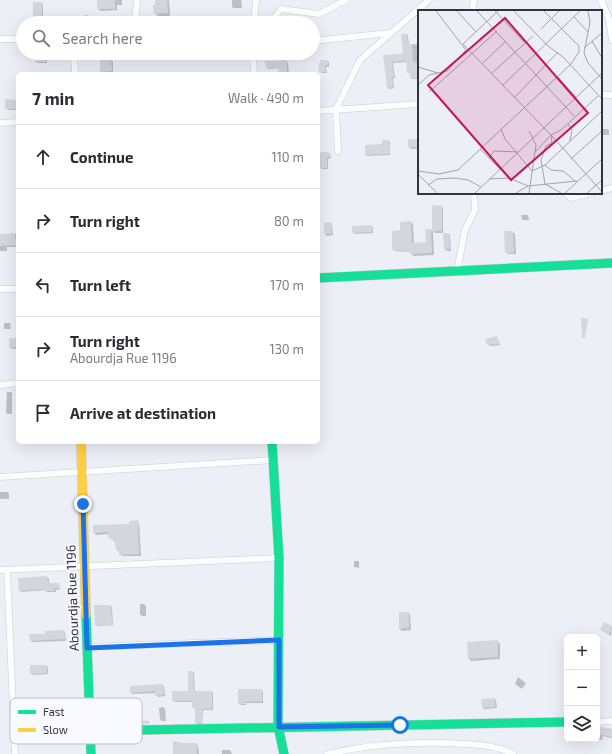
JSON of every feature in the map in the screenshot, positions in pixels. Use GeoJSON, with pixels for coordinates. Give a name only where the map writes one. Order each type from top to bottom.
{"type":"FeatureCollection","features":[{"type":"Feature","properties":{"kind":"street"},"geometry":{"type":"LineString","coordinates":[[136,16],[137,0]]}},
{"type":"Feature","properties":{"kind":"street"},"geometry":{"type":"LineString","coordinates":[[255,16],[256,0]]}},
{"type":"Feature","properties":{"kind":"street"},"geometry":{"type":"LineString","coordinates":[[275,16],[280,9],[319,14],[346,0]]}},
{"type":"Feature","properties":{"kind":"street"},"geometry":{"type":"LineString","coordinates":[[338,151],[336,110],[360,60],[429,0]]}},
{"type":"Feature","properties":{"kind":"street"},"geometry":{"type":"LineString","coordinates":[[472,10],[474,0]]}},
{"type":"Feature","properties":{"kind":"street"},"geometry":{"type":"LineString","coordinates":[[601,0],[611,19],[612,40]]}},
{"type":"Feature","properties":{"kind":"street"},"geometry":{"type":"LineString","coordinates":[[320,40],[390,33]]}},
{"type":"Feature","properties":{"kind":"street"},"geometry":{"type":"LineString","coordinates":[[0,39],[16,38]]}},
{"type":"Feature","properties":{"kind":"street"},"geometry":{"type":"LineString","coordinates":[[74,60],[75,72]]}},
{"type":"Feature","properties":{"kind":"street"},"geometry":{"type":"LineString","coordinates":[[253,60],[254,72]]}},
{"type":"Feature","properties":{"kind":"street"},"geometry":{"type":"LineString","coordinates":[[320,111],[418,104]]}},
{"type":"Feature","properties":{"kind":"street"},"geometry":{"type":"LineString","coordinates":[[0,123],[16,122]]}},
{"type":"Feature","properties":{"kind":"street"},"geometry":{"type":"LineString","coordinates":[[602,191],[612,188]]}},
{"type":"Feature","properties":{"kind":"street"},"geometry":{"type":"LineString","coordinates":[[457,271],[466,230],[475,210],[474,194]]}},
{"type":"Feature","properties":{"kind":"street"},"geometry":{"type":"LineString","coordinates":[[566,194],[572,198],[588,194]]}},
{"type":"Feature","properties":{"kind":"street"},"geometry":{"type":"LineString","coordinates":[[320,278],[612,263]]}},
{"type":"Feature","properties":{"kind":"street"},"geometry":{"type":"LineString","coordinates":[[0,289],[16,289]]}},
{"type":"Feature","properties":{"kind":"street"},"geometry":{"type":"LineString","coordinates":[[0,385],[16,383]]}},
{"type":"Feature","properties":{"kind":"street","name":"Abourdja Rue 1196"},"geometry":{"type":"LineString","coordinates":[[81,444],[89,698]]}},
{"type":"Feature","properties":{"kind":"street"},"geometry":{"type":"LineString","coordinates":[[272,444],[279,558],[279,727],[284,754]]}},
{"type":"Feature","properties":{"kind":"street"},"geometry":{"type":"LineString","coordinates":[[0,477],[273,460]]}},
{"type":"Feature","properties":{"kind":"street"},"geometry":{"type":"LineString","coordinates":[[0,570],[279,558]]}},
{"type":"Feature","properties":{"kind":"street"},"geometry":{"type":"LineString","coordinates":[[7,570],[13,698]]}},
{"type":"Feature","properties":{"kind":"street"},"geometry":{"type":"LineString","coordinates":[[87,648],[279,640]]}},
{"type":"Feature","properties":{"kind":"street"},"geometry":{"type":"LineString","coordinates":[[600,722],[612,721]]}},
{"type":"Feature","properties":{"kind":"street"},"geometry":{"type":"LineString","coordinates":[[142,730],[564,722]]}},
{"type":"Feature","properties":{"kind":"street"},"geometry":{"type":"LineString","coordinates":[[327,754],[369,747],[431,743],[494,747],[513,754]]}},
{"type":"Feature","properties":{"kind":"street"},"geometry":{"type":"LineString","coordinates":[[15,744],[15,754]]}},
{"type":"Feature","properties":{"kind":"street","name":"Abourdja Rue 1196"},"geometry":{"type":"LineString","coordinates":[[91,744],[91,754]]}},
{"type":"Feature","properties":{"kind":"building"},"geometry":{"type":"Polygon","coordinates":[[[97,0],[115,0],[115,9],[97,9],[97,0]]]}},
{"type":"Feature","properties":{"kind":"building"},"geometry":{"type":"Polygon","coordinates":[[[155,0],[167,0],[168,13],[154,14],[153,5],[155,5],[155,0]]]}},
{"type":"Feature","properties":{"kind":"building"},"geometry":{"type":"Polygon","coordinates":[[[33,2],[42,2],[42,16],[33,16],[33,2]]]}},
{"type":"Feature","properties":{"kind":"building"},"geometry":{"type":"Polygon","coordinates":[[[401,34],[407,34],[408,44],[412,44],[413,62],[418,62],[418,78],[410,78],[410,73],[407,73],[406,61],[392,62],[394,77],[392,77],[393,87],[387,88],[383,55],[403,54],[401,34]]]}},
{"type":"Feature","properties":{"kind":"building"},"geometry":{"type":"Polygon","coordinates":[[[35,60],[46,60],[46,62],[35,62],[35,60]]]}},
{"type":"Feature","properties":{"kind":"building"},"geometry":{"type":"Polygon","coordinates":[[[100,60],[111,60],[112,71],[100,72],[100,60]]]}},
{"type":"Feature","properties":{"kind":"building"},"geometry":{"type":"Polygon","coordinates":[[[287,60],[287,72],[279,72],[278,67],[266,68],[265,61],[287,60]]]}},
{"type":"Feature","properties":{"kind":"building"},"geometry":{"type":"Polygon","coordinates":[[[320,60],[327,60],[328,65],[325,65],[326,72],[319,72],[318,63],[320,63],[320,60]]]}},
{"type":"Feature","properties":{"kind":"building"},"geometry":{"type":"Polygon","coordinates":[[[5,99],[16,100],[16,109],[5,109],[5,99]]]}},
{"type":"Feature","properties":{"kind":"building"},"geometry":{"type":"Polygon","coordinates":[[[408,139],[418,139],[418,148],[408,147],[408,139]]]}},
{"type":"Feature","properties":{"kind":"building"},"geometry":{"type":"Polygon","coordinates":[[[382,140],[389,140],[390,154],[365,155],[365,145],[382,144],[382,140]]]}},
{"type":"Feature","properties":{"kind":"building"},"geometry":{"type":"Polygon","coordinates":[[[320,152],[329,152],[330,157],[327,158],[327,168],[320,168],[320,152]]]}},
{"type":"Feature","properties":{"kind":"building"},"geometry":{"type":"Polygon","coordinates":[[[432,205],[442,206],[442,231],[432,231],[432,205]]]}},
{"type":"Feature","properties":{"kind":"building"},"geometry":{"type":"Polygon","coordinates":[[[411,221],[412,243],[426,242],[425,229],[431,229],[432,253],[410,254],[410,251],[392,250],[392,231],[400,230],[400,222],[411,221]]]}},
{"type":"Feature","properties":{"kind":"building"},"geometry":{"type":"Polygon","coordinates":[[[331,222],[332,234],[324,234],[324,223],[331,222]]]}},
{"type":"Feature","properties":{"kind":"building"},"geometry":{"type":"Polygon","coordinates":[[[372,225],[372,232],[352,233],[352,226],[372,225]]]}},
{"type":"Feature","properties":{"kind":"building"},"geometry":{"type":"Polygon","coordinates":[[[504,231],[513,231],[514,253],[505,253],[504,231]]]}},
{"type":"Feature","properties":{"kind":"building"},"geometry":{"type":"Polygon","coordinates":[[[15,233],[16,245],[0,246],[0,234],[15,233]]]}},
{"type":"Feature","properties":{"kind":"building"},"geometry":{"type":"Polygon","coordinates":[[[443,233],[449,233],[450,249],[444,250],[443,233]]]}},
{"type":"Feature","properties":{"kind":"building"},"geometry":{"type":"Polygon","coordinates":[[[581,318],[588,319],[585,338],[582,338],[581,318]]]}},
{"type":"Feature","properties":{"kind":"building"},"geometry":{"type":"Polygon","coordinates":[[[497,336],[499,344],[487,345],[485,339],[497,336]]]}},
{"type":"Feature","properties":{"kind":"building"},"geometry":{"type":"Polygon","coordinates":[[[9,338],[16,338],[16,347],[9,348],[9,338]]]}},
{"type":"Feature","properties":{"kind":"building"},"geometry":{"type":"Polygon","coordinates":[[[138,520],[139,554],[119,555],[119,550],[116,550],[113,538],[108,538],[108,532],[93,533],[93,525],[129,524],[129,521],[138,520]]]}},
{"type":"Feature","properties":{"kind":"building"},"geometry":{"type":"Polygon","coordinates":[[[47,576],[48,583],[59,583],[59,588],[54,588],[55,591],[44,591],[44,589],[19,591],[18,578],[47,576]]]}},
{"type":"Feature","properties":{"kind":"building"},"geometry":{"type":"Polygon","coordinates":[[[94,605],[111,605],[111,625],[95,625],[94,605]]]}},
{"type":"Feature","properties":{"kind":"building"},"geometry":{"type":"Polygon","coordinates":[[[399,612],[409,612],[409,628],[399,629],[399,612]]]}},
{"type":"Feature","properties":{"kind":"building"},"geometry":{"type":"Polygon","coordinates":[[[604,622],[612,626],[609,635],[600,630],[604,622]]]}},
{"type":"Feature","properties":{"kind":"building"},"geometry":{"type":"Polygon","coordinates":[[[64,630],[65,639],[30,641],[29,634],[45,634],[45,631],[64,630]]]}},
{"type":"Feature","properties":{"kind":"building"},"geometry":{"type":"Polygon","coordinates":[[[498,640],[498,657],[468,659],[467,642],[498,640]]]}},
{"type":"Feature","properties":{"kind":"building"},"geometry":{"type":"Polygon","coordinates":[[[30,665],[47,665],[47,673],[30,674],[30,665]]]}},
{"type":"Feature","properties":{"kind":"building"},"geometry":{"type":"Polygon","coordinates":[[[188,671],[193,671],[194,691],[212,691],[212,709],[202,709],[202,723],[195,723],[195,708],[192,708],[192,701],[172,701],[172,691],[188,691],[188,671]]]}},
{"type":"Feature","properties":{"kind":"building"},"geometry":{"type":"Polygon","coordinates":[[[163,684],[164,695],[155,696],[155,691],[130,693],[130,686],[163,684]]]}},
{"type":"Feature","properties":{"kind":"building"},"geometry":{"type":"Polygon","coordinates":[[[238,689],[262,689],[262,701],[238,704],[238,689]]]}},
{"type":"Feature","properties":{"kind":"building"},"geometry":{"type":"Polygon","coordinates":[[[495,698],[495,707],[482,708],[481,699],[495,698]]]}},
{"type":"Feature","properties":{"kind":"building"},"geometry":{"type":"Polygon","coordinates":[[[142,720],[150,721],[149,724],[142,724],[142,720]]]}},
{"type":"Feature","properties":{"kind":"building"},"geometry":{"type":"Polygon","coordinates":[[[600,727],[612,729],[612,737],[600,735],[600,727]]]}},
{"type":"Feature","properties":{"kind":"building"},"geometry":{"type":"Polygon","coordinates":[[[173,741],[180,743],[197,743],[197,754],[173,754],[173,741]]]}},
{"type":"Feature","properties":{"kind":"traffic: fast"},"geometry":{"type":"LineString","coordinates":[[320,278],[612,263]]}},
{"type":"Feature","properties":{"kind":"traffic: fast"},"geometry":{"type":"LineString","coordinates":[[272,444],[279,558],[278,726],[284,754]]}},
{"type":"Feature","properties":{"kind":"traffic: fast"},"geometry":{"type":"LineString","coordinates":[[86,615],[89,698]]}},
{"type":"Feature","properties":{"kind":"traffic: fast"},"geometry":{"type":"LineString","coordinates":[[142,730],[564,722]]}},
{"type":"Feature","properties":{"kind":"traffic: fast"},"geometry":{"type":"LineString","coordinates":[[91,744],[91,754]]}},
{"type":"Feature","properties":{"kind":"traffic: slow"},"geometry":{"type":"LineString","coordinates":[[81,444],[86,615]]}},
{"type":"Feature","properties":{"kind":"route"},"geometry":{"type":"LineString","coordinates":[[83,504],[87,648],[279,640],[279,727],[400,725]]}}]}
